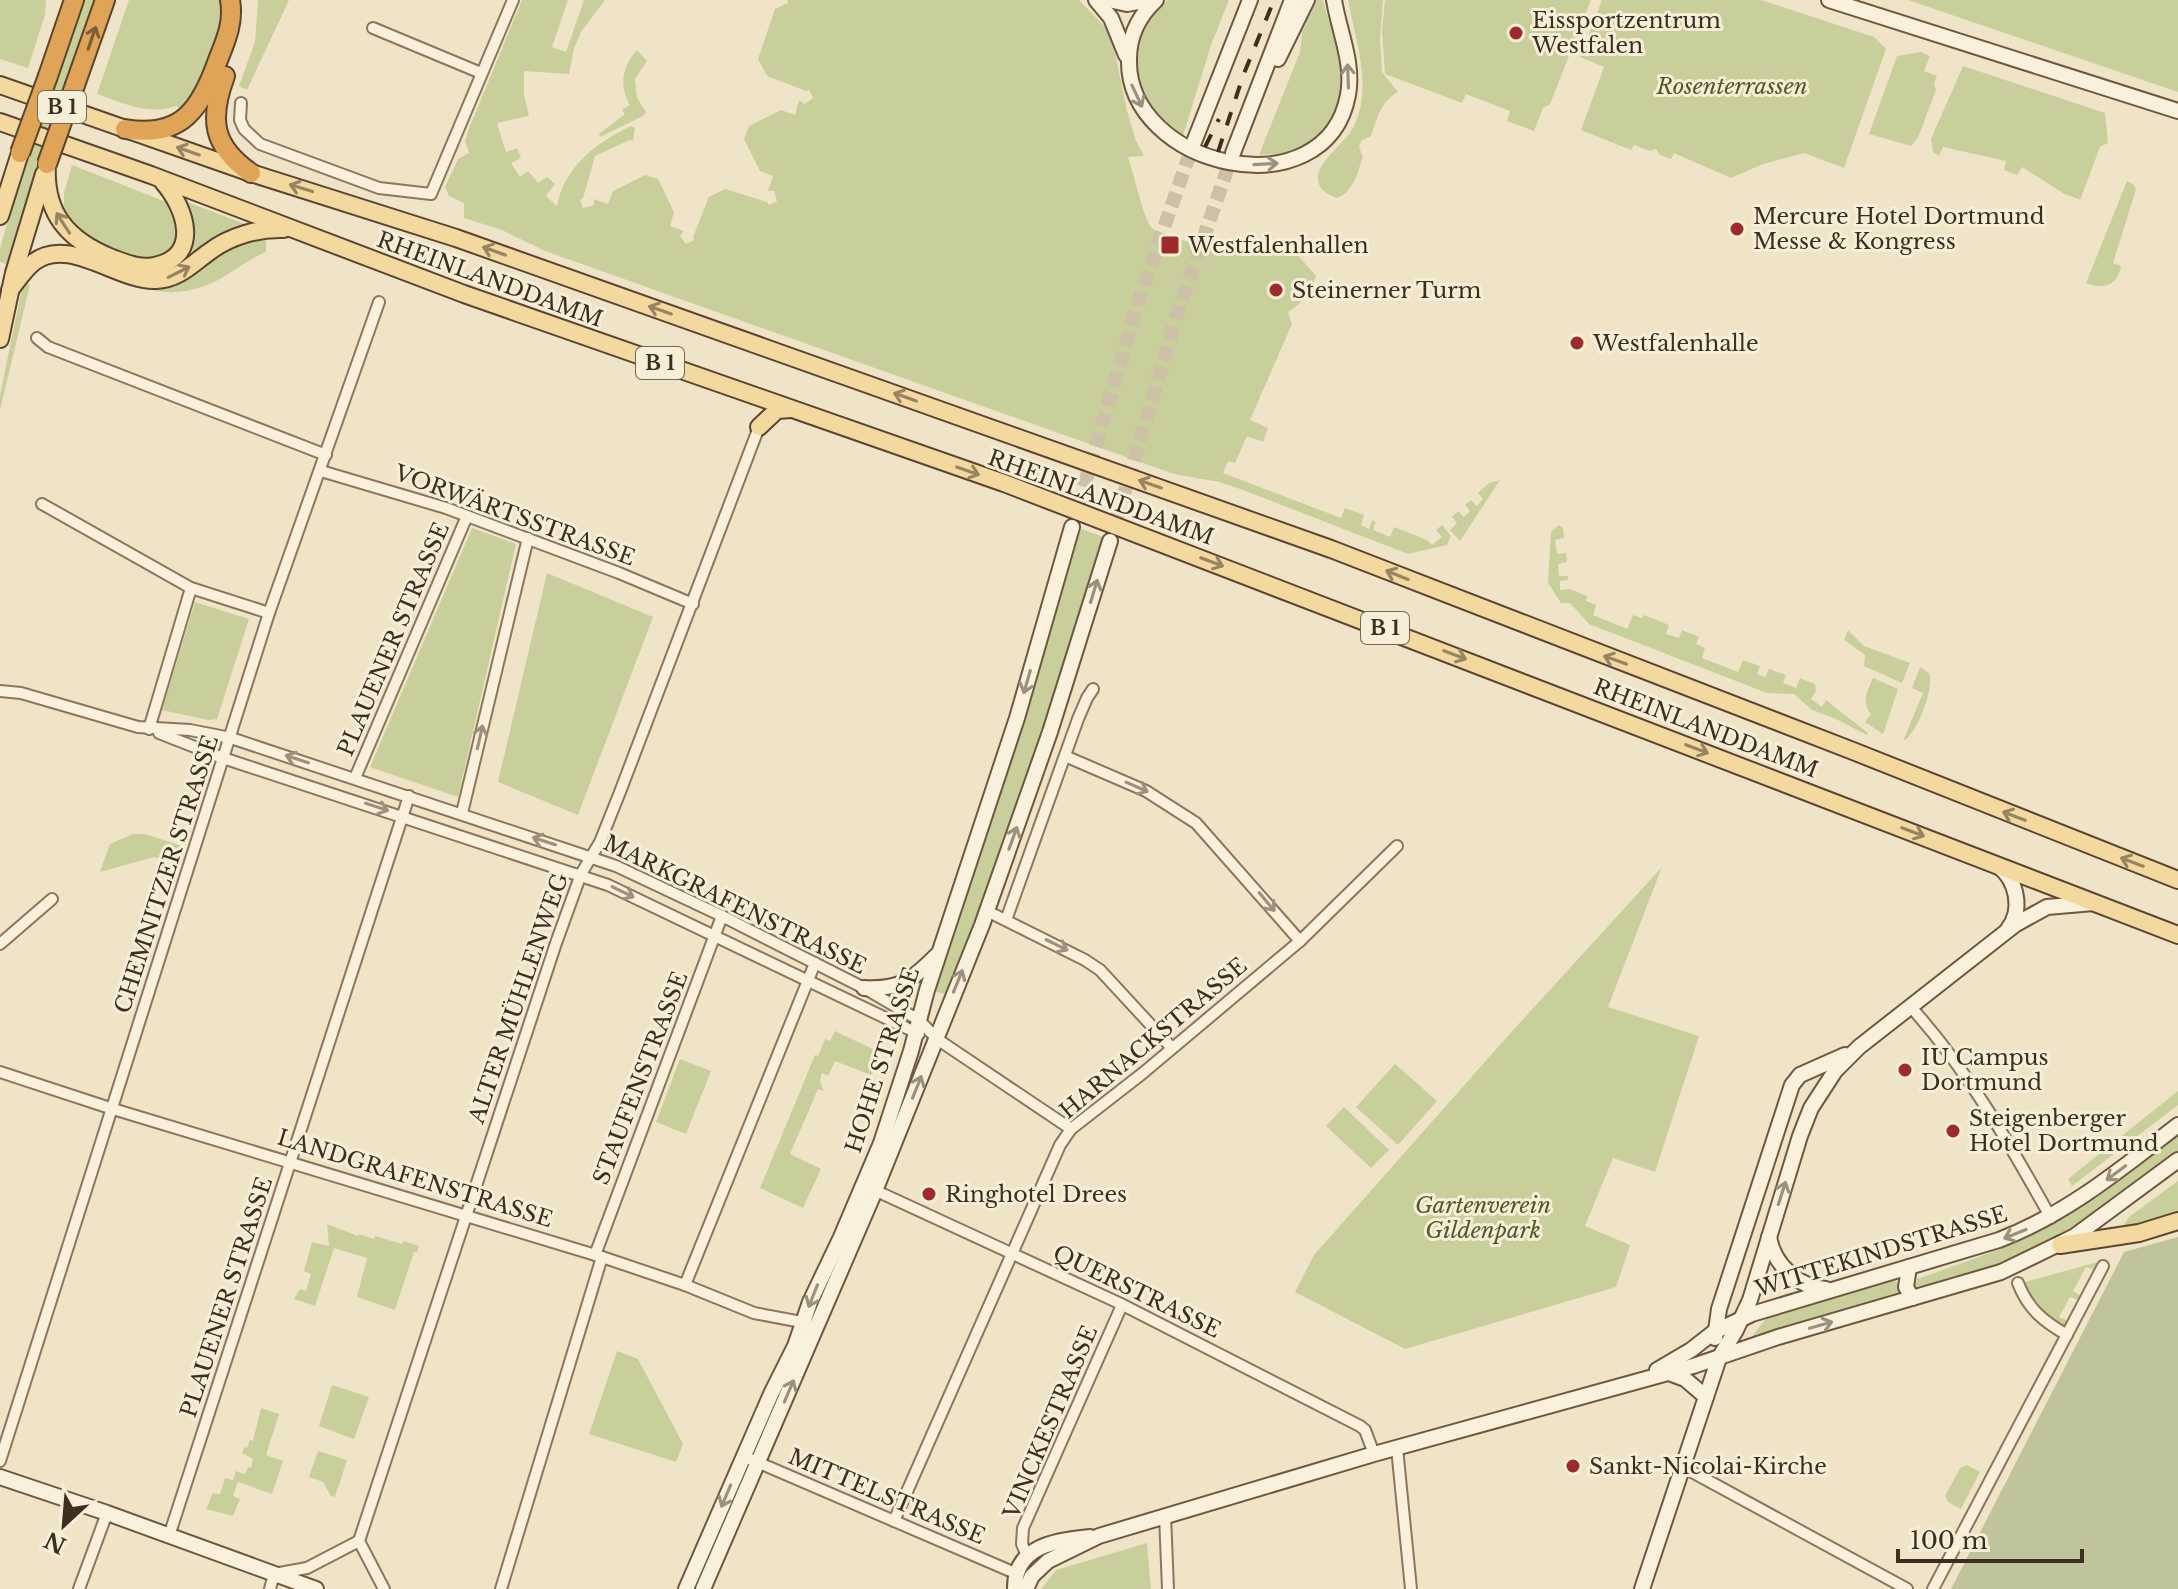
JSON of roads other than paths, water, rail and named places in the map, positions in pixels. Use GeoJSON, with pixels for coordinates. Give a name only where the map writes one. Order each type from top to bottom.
{"type":"FeatureCollection","features":[{"type":"Feature","properties":{"kind":"highway"},"geometry":{"type":"LineString","coordinates":[[63,0],[65,28]]}},
{"type":"Feature","properties":{"kind":"highway"},"geometry":{"type":"LineString","coordinates":[[12,173],[74,0]]}},
{"type":"Feature","properties":{"kind":"highway"},"geometry":{"type":"LineString","coordinates":[[46,171],[105,0]]}},
{"type":"Feature","properties":{"kind":"highway"},"geometry":{"type":"LineString","coordinates":[[125,129],[149,132],[166,129],[195,109],[208,87],[230,28],[230,0]]}},
{"type":"Feature","properties":{"kind":"highway"},"geometry":{"type":"LineString","coordinates":[[242,0],[241,29],[218,93],[216,127],[227,153],[251,173]]}},
{"type":"Feature","properties":{"kind":"main road"},"geometry":{"type":"LineString","coordinates":[[1096,0],[1119,33],[1133,90],[1147,116],[1187,148],[1225,162],[1243,164],[1291,161],[1320,144],[1337,125],[1344,111],[1350,79],[1334,0]]}},
{"type":"Feature","properties":{"kind":"main road"},"geometry":{"type":"LineString","coordinates":[[1109,0],[1127,4],[1148,0]]}},
{"type":"Feature","properties":{"kind":"main road"},"geometry":{"type":"LineString","coordinates":[[1128,66],[1132,35],[1140,18],[1156,0]]}},
{"type":"Feature","properties":{"kind":"main road"},"geometry":{"type":"LineString","coordinates":[[1228,53],[1242,0]]}},
{"type":"Feature","properties":{"kind":"main road"},"geometry":{"type":"LineString","coordinates":[[1194,142],[1250,0]]}},
{"type":"Feature","properties":{"kind":"main road"},"geometry":{"type":"LineString","coordinates":[[1233,153],[1292,0]]}},
{"type":"Feature","properties":{"kind":"main road"},"geometry":{"type":"LineString","coordinates":[[1246,119],[1307,0]]}},
{"type":"Feature","properties":{"kind":"main road"},"geometry":{"type":"LineString","coordinates":[[1829,0],[2178,111]]}},
{"type":"Feature","properties":{"kind":"main road","name":"RHEINLANDDAMM"},"geometry":{"type":"LineString","coordinates":[[0,85],[251,173],[456,238],[1331,549],[2178,880]]}},
{"type":"Feature","properties":{"kind":"main road","name":"RHEINLANDDAMM"},"geometry":{"type":"LineString","coordinates":[[0,122],[151,175],[449,289],[1004,483],[2178,935]]}},
{"type":"Feature","properties":{"kind":"main road"},"geometry":{"type":"LineString","coordinates":[[46,171],[53,206],[68,232],[98,252],[143,267],[159,265],[171,258],[181,246],[186,233],[182,208],[175,195],[151,175]]}},
{"type":"Feature","properties":{"kind":"main road"},"geometry":{"type":"LineString","coordinates":[[0,339],[10,290],[46,171]]}},
{"type":"Feature","properties":{"kind":"main road"},"geometry":{"type":"LineString","coordinates":[[0,216],[12,173]]}},
{"type":"Feature","properties":{"kind":"main road"},"geometry":{"type":"LineString","coordinates":[[10,290],[35,261],[53,254],[78,257],[155,280],[180,274],[215,248],[243,235],[282,229],[306,235]]}},
{"type":"Feature","properties":{"kind":"main road"},"geometry":{"type":"LineString","coordinates":[[748,394],[757,406],[759,427]]}},
{"type":"Feature","properties":{"kind":"main road"},"geometry":{"type":"LineString","coordinates":[[759,427],[777,410],[792,410]]}},
{"type":"Feature","properties":{"kind":"main road","name":"HOHE STRASSE"},"geometry":{"type":"LineString","coordinates":[[870,1188],[940,951],[1017,718],[1072,527]]}},
{"type":"Feature","properties":{"kind":"main road","name":"HOHE STRASSE"},"geometry":{"type":"LineString","coordinates":[[703,1589],[758,1463],[810,1324],[821,1276],[870,1188],[937,1039],[987,911],[1050,732],[1110,541]]}},
{"type":"Feature","properties":{"kind":"main road"},"geometry":{"type":"LineString","coordinates":[[1995,864],[2003,869],[2011,882],[2017,901],[2015,917],[2007,931]]}},
{"type":"Feature","properties":{"kind":"main road"},"geometry":{"type":"LineString","coordinates":[[1642,1589],[1719,1358],[1750,1300],[1800,1136],[1819,1094],[1835,1071],[1859,1047],[2007,931],[2047,907],[2095,903]]}},
{"type":"Feature","properties":{"kind":"main road"},"geometry":{"type":"LineString","coordinates":[[864,988],[888,988],[905,983],[940,951]]}},
{"type":"Feature","properties":{"kind":"main road"},"geometry":{"type":"LineString","coordinates":[[1719,1358],[1714,1332],[1719,1309],[1792,1085],[1800,1075],[1859,1047]]}},
{"type":"Feature","properties":{"kind":"main road"},"geometry":{"type":"LineString","coordinates":[[1800,1075],[1817,1077],[1821,1083],[1819,1094]]}},
{"type":"Feature","properties":{"kind":"main road","name":"WITTEKINDSTRASSE"},"geometry":{"type":"LineString","coordinates":[[1631,1382],[1683,1355],[1714,1332],[1741,1320],[1999,1240],[2051,1218],[2098,1187],[2178,1125]]}},
{"type":"Feature","properties":{"kind":"main road","name":"WITTEKINDSTRASSE"},"geometry":{"type":"LineString","coordinates":[[1099,1536],[1374,1454],[1668,1373],[1778,1337],[2001,1272],[2060,1245],[2117,1207],[2178,1160]]}},
{"type":"Feature","properties":{"kind":"main road"},"geometry":{"type":"LineString","coordinates":[[2060,1245],[2139,1233],[2178,1221]]}},
{"type":"Feature","properties":{"kind":"main road"},"geometry":{"type":"LineString","coordinates":[[1769,1234],[1774,1255],[1794,1277],[1817,1289],[1830,1290]]}},
{"type":"Feature","properties":{"kind":"main road"},"geometry":{"type":"LineString","coordinates":[[1909,1267],[1905,1281],[1912,1298]]}},
{"type":"Feature","properties":{"kind":"main road","name":"HOHE STRASSE"},"geometry":{"type":"LineString","coordinates":[[686,1589],[743,1456],[795,1346],[810,1324]]}},
{"type":"Feature","properties":{"kind":"main road"},"geometry":{"type":"LineString","coordinates":[[1668,1373],[1685,1379],[1706,1397]]}},
{"type":"Feature","properties":{"kind":"main road"},"geometry":{"type":"LineString","coordinates":[[0,1477],[169,1536],[272,1582],[316,1589]]}},
{"type":"Feature","properties":{"kind":"main road"},"geometry":{"type":"LineString","coordinates":[[1015,1589],[1015,1573],[1027,1556],[1055,1543],[1099,1536]]}},
{"type":"Feature","properties":{"kind":"main road"},"geometry":{"type":"LineString","coordinates":[[1026,1589],[1032,1576],[1048,1561],[1099,1536]]}},
{"type":"Feature","properties":{"kind":"street"},"geometry":{"type":"LineString","coordinates":[[241,103],[240,120],[244,129],[260,144],[379,188],[431,194],[513,0]]}},
{"type":"Feature","properties":{"kind":"street"},"geometry":{"type":"LineString","coordinates":[[373,28],[481,73]]}},
{"type":"Feature","properties":{"kind":"street","name":"CHEMNITZER STRASSE"},"geometry":{"type":"LineString","coordinates":[[0,1461],[269,613],[379,302]]}},
{"type":"Feature","properties":{"kind":"street"},"geometry":{"type":"LineString","coordinates":[[37,338],[48,347],[326,455]]}},
{"type":"Feature","properties":{"kind":"street","name":"ALTER MÜHLENWEG"},"geometry":{"type":"LineString","coordinates":[[359,1541],[465,1214],[581,874],[615,805],[759,427]]}},
{"type":"Feature","properties":{"kind":"street","name":"VORWÄRTSSTRASSE"},"geometry":{"type":"LineString","coordinates":[[321,471],[467,516],[693,604]]}},
{"type":"Feature","properties":{"kind":"street"},"geometry":{"type":"LineString","coordinates":[[42,504],[191,588],[269,613]]}},
{"type":"Feature","properties":{"kind":"street","name":"PLAUENER STRASSE"},"geometry":{"type":"LineString","coordinates":[[355,778],[467,516]]}},
{"type":"Feature","properties":{"kind":"street"},"geometry":{"type":"LineString","coordinates":[[462,813],[528,538]]}},
{"type":"Feature","properties":{"kind":"street"},"geometry":{"type":"LineString","coordinates":[[149,729],[191,588]]}},
{"type":"Feature","properties":{"kind":"street","name":"MARKGRAFENSTRASSE"},"geometry":{"type":"LineString","coordinates":[[0,682],[21,693]]}},
{"type":"Feature","properties":{"kind":"street"},"geometry":{"type":"LineString","coordinates":[[1006,920],[1083,705],[1093,689]]}},
{"type":"Feature","properties":{"kind":"street","name":"MARKGRAFENSTRASSE"},"geometry":{"type":"LineString","coordinates":[[0,691],[21,693],[149,729],[223,758],[581,874],[807,982],[917,1027]]}},
{"type":"Feature","properties":{"kind":"street","name":"MARKGRAFENSTRASSE"},"geometry":{"type":"LineString","coordinates":[[149,729],[190,730],[231,738],[592,856],[722,916],[864,988],[1071,1129]]}},
{"type":"Feature","properties":{"kind":"street"},"geometry":{"type":"LineString","coordinates":[[1065,756],[1146,791],[1196,823],[1300,941]]}},
{"type":"Feature","properties":{"kind":"street","name":"PLAUENER STRASSE"},"geometry":{"type":"LineString","coordinates":[[169,1536],[409,796]]}},
{"type":"Feature","properties":{"kind":"street","name":"HARNACKSTRASSE"},"geometry":{"type":"LineString","coordinates":[[894,1521],[1060,1145],[1071,1129],[1300,941],[1397,846]]}},
{"type":"Feature","properties":{"kind":"street"},"geometry":{"type":"LineString","coordinates":[[0,944],[52,899]]}},
{"type":"Feature","properties":{"kind":"street"},"geometry":{"type":"LineString","coordinates":[[987,911],[1100,970],[1172,1048]]}},
{"type":"Feature","properties":{"kind":"street","name":"STAUFENSTRASSE"},"geometry":{"type":"LineString","coordinates":[[501,1589],[598,1256],[722,916]]}},
{"type":"Feature","properties":{"kind":"street"},"geometry":{"type":"LineString","coordinates":[[685,1285],[815,963]]}},
{"type":"Feature","properties":{"kind":"street"},"geometry":{"type":"LineString","coordinates":[[1910,1006],[1950,1054],[1992,1113],[2051,1218]]}},
{"type":"Feature","properties":{"kind":"street","name":"LANDGRAFENSTRASSE"},"geometry":{"type":"LineString","coordinates":[[0,1072],[598,1256],[685,1285],[754,1313],[810,1324]]}},
{"type":"Feature","properties":{"kind":"street","name":"QUERSTRASSE"},"geometry":{"type":"LineString","coordinates":[[870,1188],[1122,1305],[1360,1426],[1367,1434],[1374,1454]]}},
{"type":"Feature","properties":{"kind":"street"},"geometry":{"type":"LineString","coordinates":[[1933,1589],[2103,1266]]}},
{"type":"Feature","properties":{"kind":"street"},"geometry":{"type":"LineString","coordinates":[[2018,1283],[2024,1299],[2035,1314],[2067,1335]]}},
{"type":"Feature","properties":{"kind":"street","name":"VINCKESTRASSE"},"geometry":{"type":"LineString","coordinates":[[1027,1556],[1022,1544],[1023,1528],[1122,1305]]}},
{"type":"Feature","properties":{"kind":"street"},"geometry":{"type":"LineString","coordinates":[[1397,1448],[1411,1589]]}},
{"type":"Feature","properties":{"kind":"street","name":"MITTELSTRASSE"},"geometry":{"type":"LineString","coordinates":[[743,1456],[1015,1573]]}},
{"type":"Feature","properties":{"kind":"street"},"geometry":{"type":"LineString","coordinates":[[1683,1467],[1907,1589]]}},
{"type":"Feature","properties":{"kind":"street"},"geometry":{"type":"LineString","coordinates":[[79,1589],[107,1513]]}},
{"type":"Feature","properties":{"kind":"street"},"geometry":{"type":"LineString","coordinates":[[1165,1515],[1168,1589]]}},
{"type":"Feature","properties":{"kind":"street"},"geometry":{"type":"LineString","coordinates":[[272,1582],[359,1541],[384,1589]]}},
{"type":"Feature","properties":{"kind":"tunnel"},"geometry":{"type":"LineString","coordinates":[[1072,527],[1140,296],[1194,142]]}},
{"type":"Feature","properties":{"kind":"tunnel"},"geometry":{"type":"LineString","coordinates":[[1110,541],[1179,308],[1233,153]]}},
{"type":"Feature","properties":{"kind":"railway"},"geometry":{"type":"LineString","coordinates":[[1218,152],[1243,76],[1274,0]]}},
{"type":"Feature","properties":{"kind":"railway"},"geometry":{"type":"LineString","coordinates":[[1205,147],[1219,119]]}},
{"type":"Feature","properties":{"kind":"place","name":"Eissportzentrum Westfalen"},"geometry":{"type":"Point","coordinates":[1516,33]}},
{"type":"Feature","properties":{"kind":"place","name":"Mercure Hotel Dortmund Messe & Kongress"},"geometry":{"type":"Point","coordinates":[1737,229]}},
{"type":"Feature","properties":{"kind":"place","name":"Westfalenhallen"},"geometry":{"type":"Point","coordinates":[1170,245]}},
{"type":"Feature","properties":{"kind":"place","name":"Steinerner Turm"},"geometry":{"type":"Point","coordinates":[1276,290]}},
{"type":"Feature","properties":{"kind":"place","name":"Westfalenhalle"},"geometry":{"type":"Point","coordinates":[1577,343]}},
{"type":"Feature","properties":{"kind":"place","name":"IU Campus Dortmund"},"geometry":{"type":"Point","coordinates":[1905,1070]}},
{"type":"Feature","properties":{"kind":"place","name":"Steigenberger Hotel Dortmund"},"geometry":{"type":"Point","coordinates":[1953,1131]}},
{"type":"Feature","properties":{"kind":"place","name":"Ringhotel Drees"},"geometry":{"type":"Point","coordinates":[929,1194]}},
{"type":"Feature","properties":{"kind":"place","name":"Sankt-Nicolai-Kirche"},"geometry":{"type":"Point","coordinates":[1573,1466]}},
{"type":"Feature","properties":{"kind":"park label","name":"Rosenterrassen"},"geometry":{"type":"Point","coordinates":[1732,86]}},
{"type":"Feature","properties":{"kind":"park label","name":"Gartenverein Gildenpark"},"geometry":{"type":"Point","coordinates":[1483,1218]}}]}
